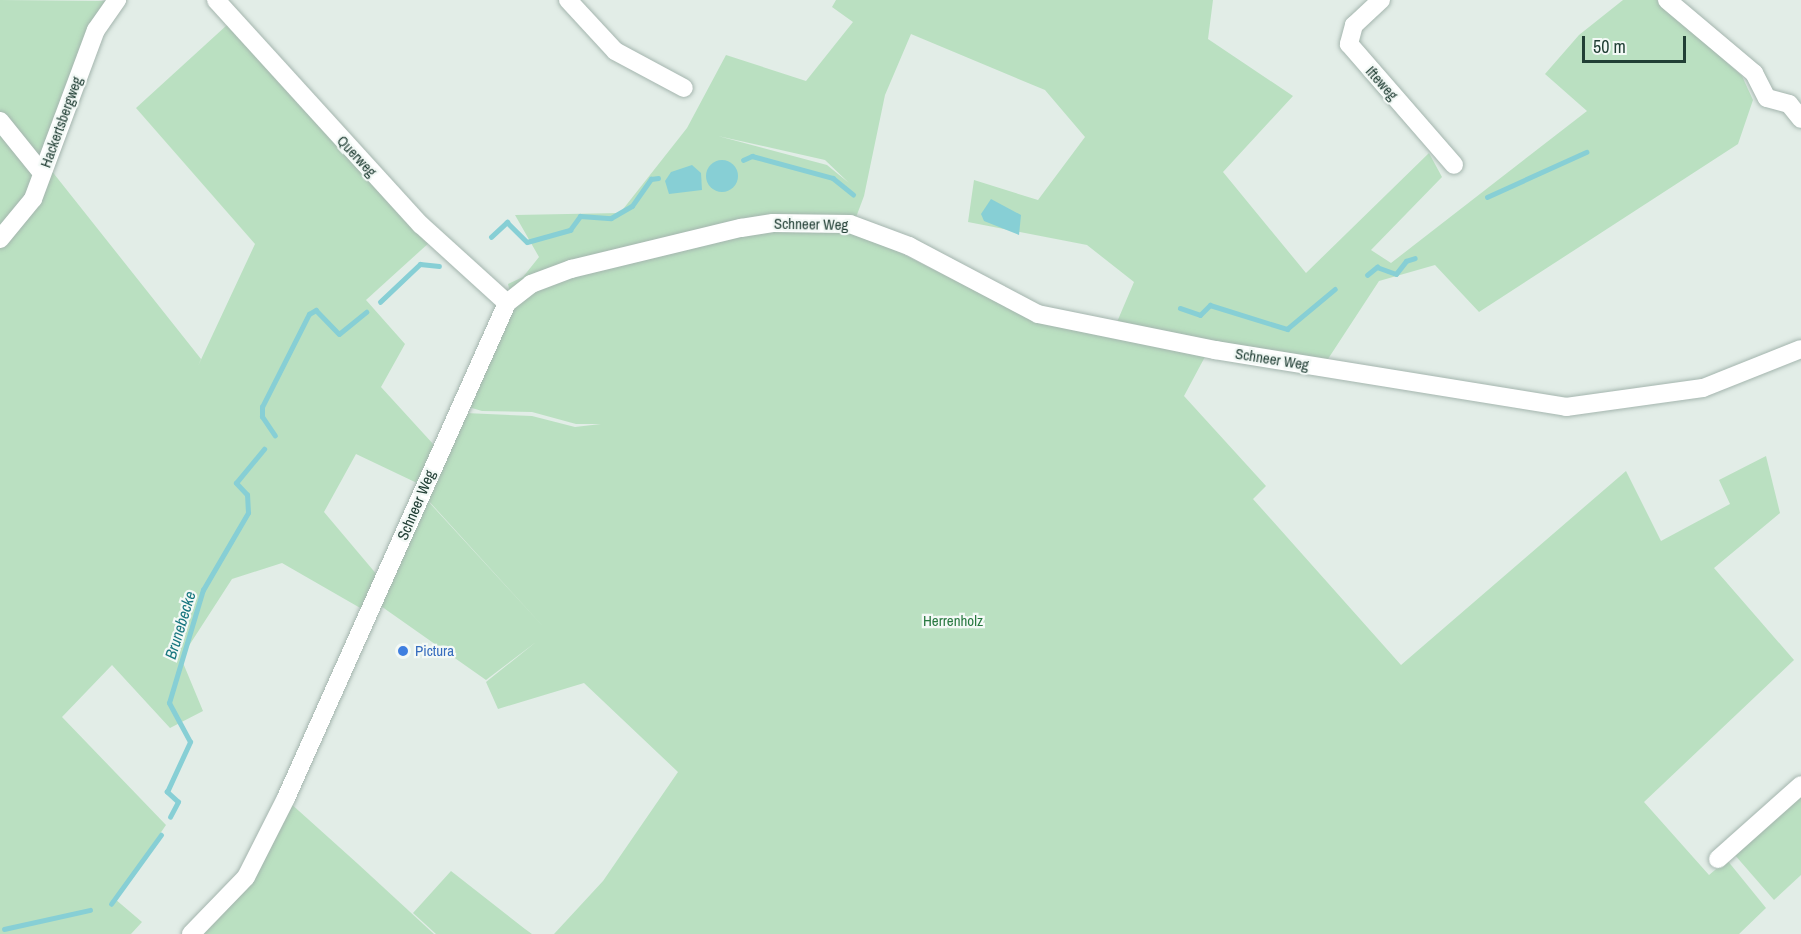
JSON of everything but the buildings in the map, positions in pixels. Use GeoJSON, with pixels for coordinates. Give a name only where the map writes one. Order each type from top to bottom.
{"type":"FeatureCollection","features":[{"type":"Feature","properties":{"kind":"street","name":"Hackertsbergweg"},"geometry":{"type":"LineString","coordinates":[[0,239],[33,199],[96,30],[117,0]]}},
{"type":"Feature","properties":{"kind":"street","name":"Querweg"},"geometry":{"type":"LineString","coordinates":[[216,0],[421,225],[507,303]]}},
{"type":"Feature","properties":{"kind":"street"},"geometry":{"type":"LineString","coordinates":[[568,0],[615,51],[684,88]]}},
{"type":"Feature","properties":{"kind":"street","name":"Ifteweg"},"geometry":{"type":"LineString","coordinates":[[1381,0],[1354,25],[1349,44],[1454,165]]}},
{"type":"Feature","properties":{"kind":"street"},"geometry":{"type":"LineString","coordinates":[[1667,0],[1754,73],[1767,98],[1789,104],[1801,119]]}},
{"type":"Feature","properties":{"kind":"street"},"geometry":{"type":"LineString","coordinates":[[0,121],[42,173]]}},
{"type":"Feature","properties":{"kind":"street","name":"Schneer Weg"},"geometry":{"type":"LineString","coordinates":[[191,934],[246,878],[286,798],[507,303],[531,284],[571,269],[741,228],[773,223],[850,224],[909,246],[1038,314],[1215,350],[1566,407],[1702,388],[1801,349]]}},
{"type":"Feature","properties":{"kind":"street"},"geometry":{"type":"LineString","coordinates":[[1718,859],[1801,785]]}},
{"type":"Feature","properties":{"kind":"green space"},"geometry":{"type":"Polygon","coordinates":[[[0,0],[107,1],[43,160],[201,359],[198,366],[255,244],[136,108],[227,25],[431,241],[366,300],[405,344],[381,387],[434,445],[417,483],[356,454],[324,512],[378,576],[362,609],[282,563],[232,579],[181,658],[203,711],[170,728],[112,665],[62,717],[166,825],[115,899],[142,922],[131,934],[0,934],[0,0]]]}},
{"type":"Feature","properties":{"kind":"green space","name":"Herrenholz"},"geometry":{"type":"Polygon","coordinates":[[[836,0],[1213,0],[1208,39],[1293,96],[1223,172],[1306,273],[1429,153],[1442,177],[1371,250],[1391,263],[1587,111],[1545,74],[1579,35],[1623,0],[1657,0],[1742,76],[1753,100],[1738,144],[1479,312],[1435,265],[1379,281],[1326,362],[1117,322],[1134,282],[1087,245],[968,222],[974,180],[1038,200],[1085,137],[1045,90],[911,34],[885,95],[864,196],[852,228],[1036,322],[1207,353],[1184,396],[1266,486],[1253,499],[1401,665],[1626,471],[1661,541],[1730,504],[1719,480],[1766,456],[1780,513],[1714,568],[1794,660],[1644,802],[1709,875],[1727,860],[1766,908],[1739,934],[554,934],[603,881],[678,772],[584,683],[498,709],[486,682],[536,642],[486,680],[378,604],[426,499],[549,633],[426,498],[465,413],[532,416],[575,427],[601,424],[576,424],[532,412],[482,411],[465,406],[512,300],[508,284],[523,277],[539,257],[515,215],[620,213],[687,128],[726,55],[806,81],[853,22],[832,7],[836,0]],[[718,136],[827,165],[849,183],[825,160],[718,136]]]}},
{"type":"Feature","properties":{"kind":"green space"},"geometry":{"type":"Polygon","coordinates":[[[1801,793],[1801,875],[1774,900],[1734,854],[1801,793]]]}},
{"type":"Feature","properties":{"kind":"green space"},"geometry":{"type":"Polygon","coordinates":[[[289,802],[358,864],[434,934],[199,934],[289,802]]]}},
{"type":"Feature","properties":{"kind":"green space"},"geometry":{"type":"Polygon","coordinates":[[[451,871],[532,934],[436,934],[413,913],[451,871]]]}},
{"type":"Feature","properties":{"kind":"water"},"geometry":{"type":"Polygon","coordinates":[[[722,160],[733,165],[738,176],[733,187],[722,192],[711,187],[706,176],[711,165],[722,160]]]}},
{"type":"Feature","properties":{"kind":"water"},"geometry":{"type":"Polygon","coordinates":[[[692,165],[701,173],[702,190],[669,194],[665,181],[671,172],[692,165]]]}},
{"type":"Feature","properties":{"kind":"water"},"geometry":{"type":"Polygon","coordinates":[[[991,199],[1021,215],[1019,235],[984,221],[981,214],[991,199]]]}},
{"type":"Feature","properties":{"kind":"waterway"},"geometry":{"type":"LineString","coordinates":[[1487,197],[1586,152]]}},
{"type":"Feature","properties":{"kind":"waterway"},"geometry":{"type":"LineString","coordinates":[[743,160],[752,156],[833,178],[853,194]]}},
{"type":"Feature","properties":{"kind":"waterway"},"geometry":{"type":"LineString","coordinates":[[491,237],[507,222],[527,242],[570,230],[580,216],[611,218],[632,206],[651,179],[658,178]]}},
{"type":"Feature","properties":{"kind":"waterway"},"geometry":{"type":"LineString","coordinates":[[1367,275],[1377,267],[1396,274],[1406,261],[1415,258]]}},
{"type":"Feature","properties":{"kind":"waterway"},"geometry":{"type":"LineString","coordinates":[[380,302],[420,264],[439,266]]}},
{"type":"Feature","properties":{"kind":"waterway"},"geometry":{"type":"LineString","coordinates":[[1180,308],[1200,315],[1210,305],[1287,329],[1335,289]]}},
{"type":"Feature","properties":{"kind":"waterway","name":"Brunebecke"},"geometry":{"type":"LineString","coordinates":[[275,436],[262,417],[262,407],[309,314],[316,310],[339,334],[366,312]]}},
{"type":"Feature","properties":{"kind":"waterway","name":"Brunebecke"},"geometry":{"type":"LineString","coordinates":[[170,817],[178,802],[167,792],[190,742],[169,703],[203,590],[248,513],[247,495],[236,483],[264,449]]}},
{"type":"Feature","properties":{"kind":"waterway","name":"Brunebecke"},"geometry":{"type":"LineString","coordinates":[[111,904],[161,835]]}},
{"type":"Feature","properties":{"kind":"waterway","name":"Brunebecke"},"geometry":{"type":"LineString","coordinates":[[4,929],[90,910]]}},
{"type":"Feature","properties":{"kind":"place","name":"Pictura"},"geometry":{"type":"Point","coordinates":[403,651]}}]}
